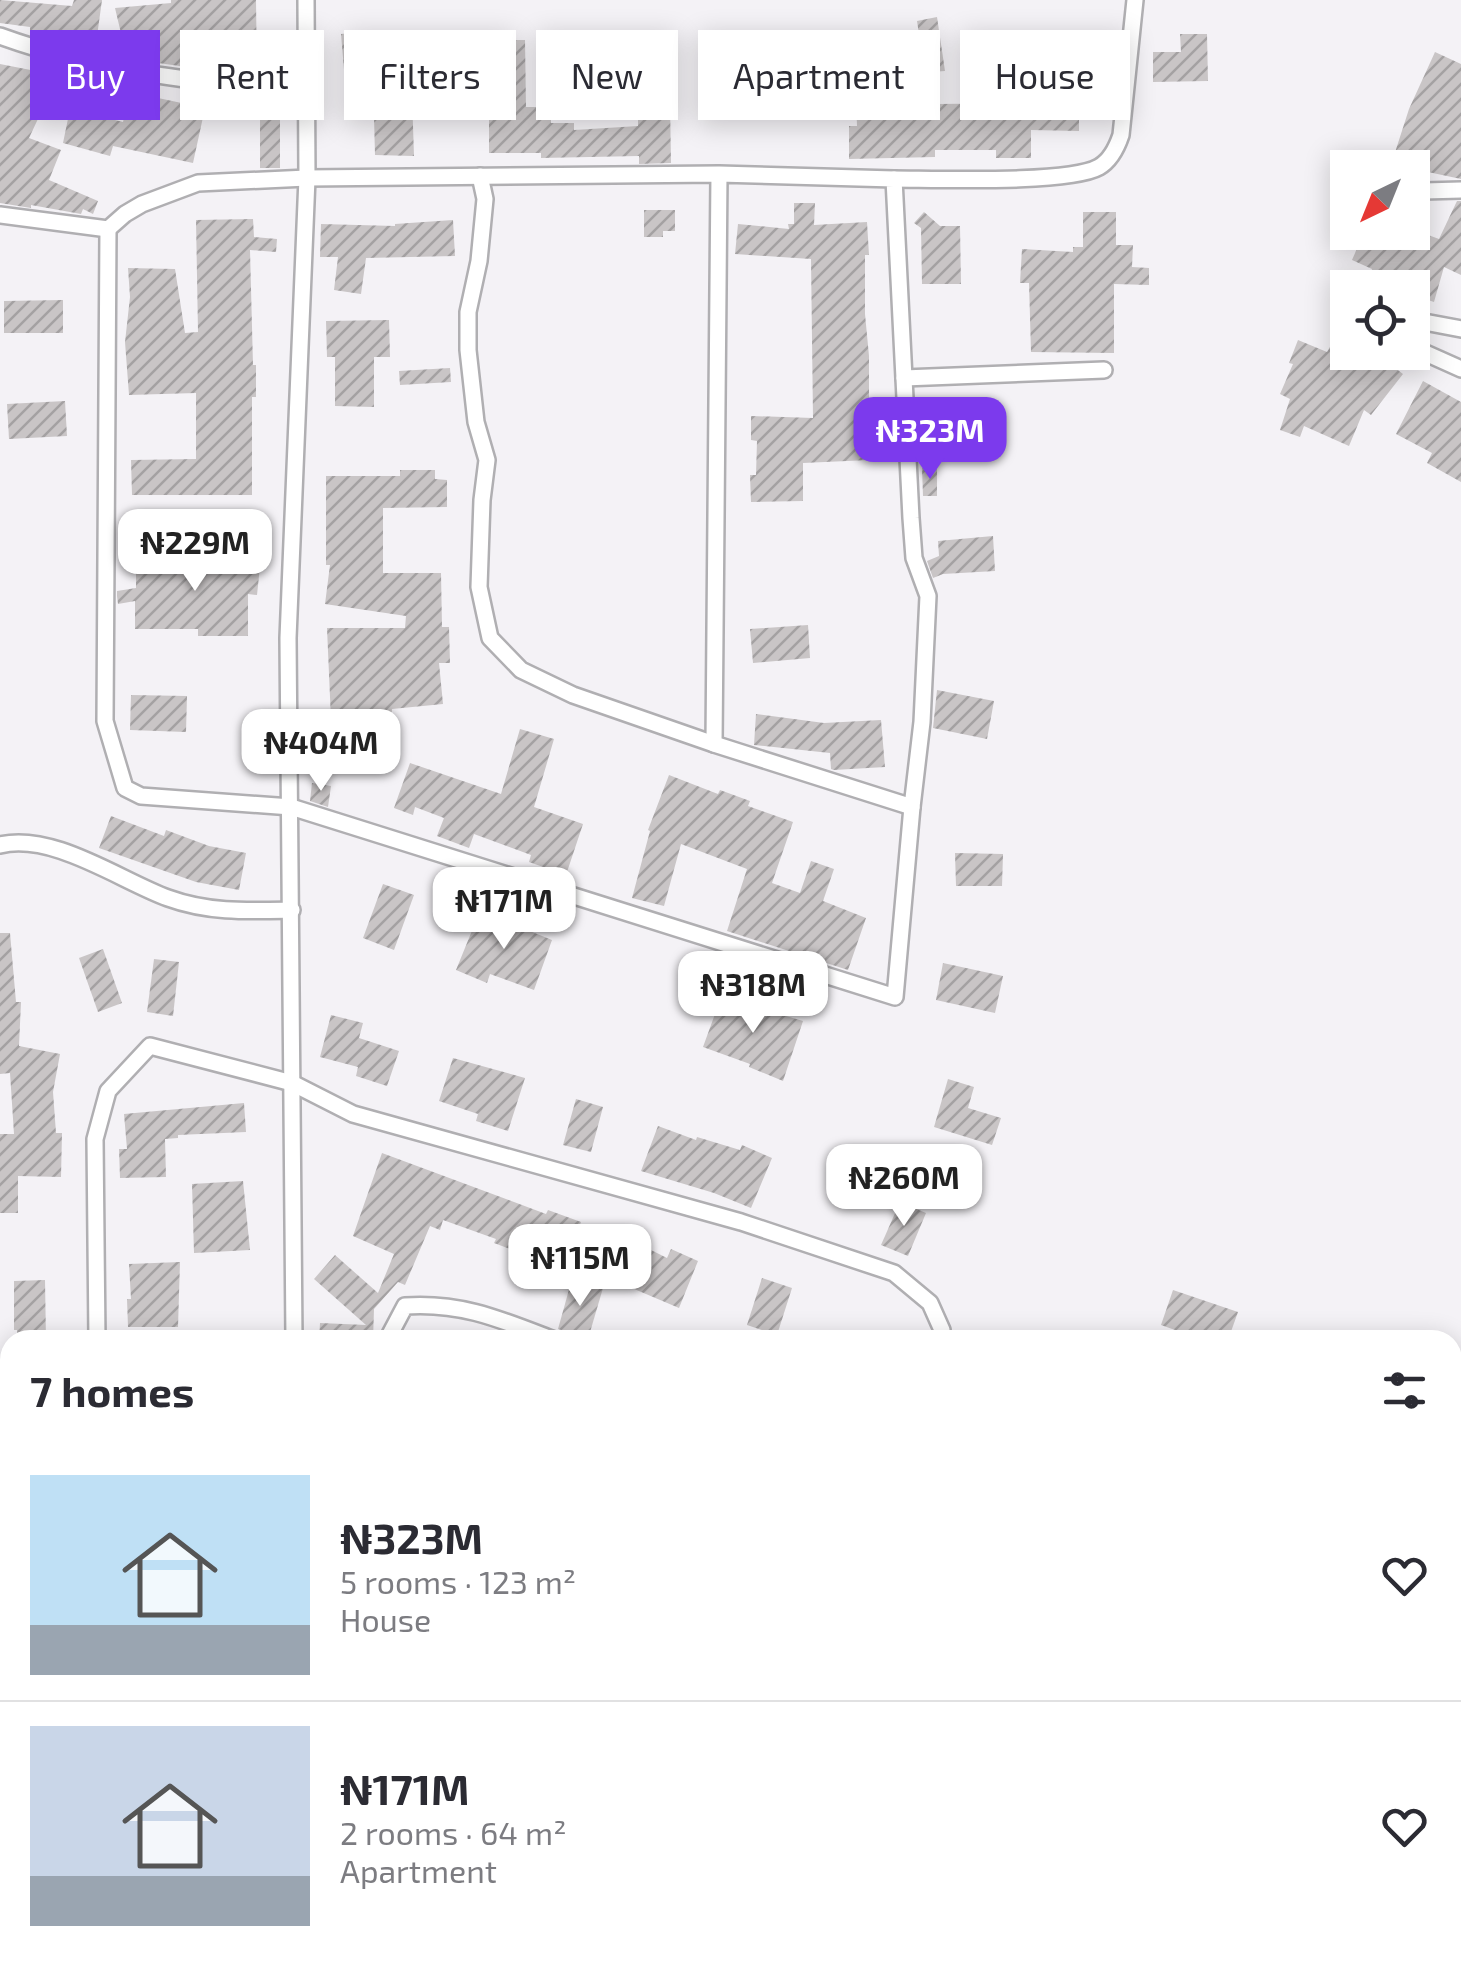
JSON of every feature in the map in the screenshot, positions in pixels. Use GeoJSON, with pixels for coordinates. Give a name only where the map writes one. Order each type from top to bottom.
{"type":"FeatureCollection","features":[{"type":"Feature","properties":{"kind":"street"},"geometry":{"type":"LineString","coordinates":[[306,0],[306,30]]}},
{"type":"Feature","properties":{"kind":"street"},"geometry":{"type":"LineString","coordinates":[[894,180],[914,558],[928,596],[922,722],[895,997],[291,807],[141,796],[125,788],[105,721],[108,229],[124,214],[198,183],[307,178],[719,174],[894,180],[1053,176],[1099,167],[1115,152],[1120,135],[1135,0]]}},
{"type":"Feature","properties":{"kind":"street"},"geometry":{"type":"LineString","coordinates":[[0,36],[52,55],[180,79]]}},
{"type":"Feature","properties":{"kind":"street"},"geometry":{"type":"LineString","coordinates":[[294,1330],[288,638],[307,178],[306,120]]}},
{"type":"Feature","properties":{"kind":"street"},"geometry":{"type":"LineString","coordinates":[[714,744],[719,174]]}},
{"type":"Feature","properties":{"kind":"street"},"geometry":{"type":"LineString","coordinates":[[480,176],[485,199],[479,261],[468,312],[468,350],[476,422],[487,460],[479,588],[490,638],[521,670],[556,686],[714,744],[912,807]]}},
{"type":"Feature","properties":{"kind":"street"},"geometry":{"type":"LineString","coordinates":[[1430,191],[1461,190]]}},
{"type":"Feature","properties":{"kind":"street"},"geometry":{"type":"LineString","coordinates":[[0,215],[108,229]]}},
{"type":"Feature","properties":{"kind":"street"},"geometry":{"type":"LineString","coordinates":[[1430,323],[1461,329]]}},
{"type":"Feature","properties":{"kind":"street"},"geometry":{"type":"LineString","coordinates":[[1430,356],[1461,369]]}},
{"type":"Feature","properties":{"kind":"street"},"geometry":{"type":"LineString","coordinates":[[904,378],[1104,370]]}},
{"type":"Feature","properties":{"kind":"street"},"geometry":{"type":"LineString","coordinates":[[0,844],[47,848],[102,866],[168,898],[226,912],[292,910]]}},
{"type":"Feature","properties":{"kind":"street"},"geometry":{"type":"LineString","coordinates":[[97,1330],[95,1139],[108,1091],[150,1046],[292,1082],[353,1114],[741,1222],[894,1273],[930,1303],[942,1330]]}},
{"type":"Feature","properties":{"kind":"street"},"geometry":{"type":"LineString","coordinates":[[393,1330],[405,1306],[440,1304],[527,1330]]}},
{"type":"Feature","properties":{"kind":"building"},"geometry":{"type":"Polygon","coordinates":[[[0,0],[72,6],[74,0],[102,0],[98,30],[30,30],[0,23],[0,0]]]}},
{"type":"Feature","properties":{"kind":"building"},"geometry":{"type":"Polygon","coordinates":[[[256,0],[256,30],[180,30],[180,66],[160,63],[160,30],[120,30],[115,8],[256,0]]]}},
{"type":"Feature","properties":{"kind":"building"},"geometry":{"type":"Polygon","coordinates":[[[937,17],[939,30],[918,30],[917,21],[937,17]]]}},
{"type":"Feature","properties":{"kind":"building"},"geometry":{"type":"Polygon","coordinates":[[[1180,34],[1207,34],[1208,81],[1153,82],[1153,52],[1181,52],[1180,34]]]}},
{"type":"Feature","properties":{"kind":"building"},"geometry":{"type":"Polygon","coordinates":[[[940,37],[945,71],[940,71],[940,37]]]}},
{"type":"Feature","properties":{"kind":"building"},"geometry":{"type":"Polygon","coordinates":[[[516,40],[525,40],[526,107],[536,107],[536,120],[574,123],[574,130],[638,126],[638,120],[670,120],[671,163],[639,164],[639,156],[541,158],[541,153],[489,153],[489,120],[516,120],[516,40]]]}},
{"type":"Feature","properties":{"kind":"building"},"geometry":{"type":"Polygon","coordinates":[[[1435,52],[1461,64],[1461,179],[1430,172],[1430,150],[1396,150],[1435,52]]]}},
{"type":"Feature","properties":{"kind":"building"},"geometry":{"type":"Polygon","coordinates":[[[0,64],[30,70],[30,120],[37,120],[29,138],[61,150],[49,180],[98,201],[93,214],[83,209],[81,214],[0,203],[0,64]]]}},
{"type":"Feature","properties":{"kind":"building"},"geometry":{"type":"Polygon","coordinates":[[[160,98],[180,103],[180,120],[202,120],[193,163],[113,146],[110,156],[63,143],[68,120],[160,120],[160,98]]]}},
{"type":"Feature","properties":{"kind":"building"},"geometry":{"type":"Polygon","coordinates":[[[940,104],[960,104],[960,120],[1079,120],[1079,131],[1031,130],[1031,158],[996,158],[996,150],[935,150],[935,157],[849,159],[849,126],[857,126],[857,120],[940,120],[940,104]]]}},
{"type":"Feature","properties":{"kind":"building"},"geometry":{"type":"Polygon","coordinates":[[[260,120],[280,120],[280,168],[260,168],[260,120]]]}},
{"type":"Feature","properties":{"kind":"building"},"geometry":{"type":"Polygon","coordinates":[[[374,120],[413,120],[414,156],[375,155],[374,120]]]}},
{"type":"Feature","properties":{"kind":"building"},"geometry":{"type":"Polygon","coordinates":[[[1457,201],[1461,201],[1461,275],[1444,267],[1434,302],[1430,301],[1430,270],[1372,270],[1352,260],[1356,250],[1430,250],[1430,236],[1439,239],[1457,201]]]}},
{"type":"Feature","properties":{"kind":"building"},"geometry":{"type":"Polygon","coordinates":[[[794,203],[815,203],[814,225],[867,222],[869,460],[803,463],[803,501],[751,502],[750,475],[756,475],[757,441],[751,440],[751,416],[813,418],[811,259],[735,254],[738,224],[789,229],[788,224],[794,224],[794,203]]]}},
{"type":"Feature","properties":{"kind":"building"},"geometry":{"type":"Polygon","coordinates":[[[644,210],[675,210],[675,231],[663,231],[663,237],[644,237],[644,210]]]}},
{"type":"Feature","properties":{"kind":"building"},"geometry":{"type":"Polygon","coordinates":[[[924,212],[940,226],[960,226],[961,284],[922,284],[921,228],[914,223],[924,212]]]}},
{"type":"Feature","properties":{"kind":"building"},"geometry":{"type":"Polygon","coordinates":[[[1083,212],[1116,212],[1116,245],[1133,245],[1132,267],[1149,268],[1149,285],[1114,284],[1114,353],[1031,352],[1029,283],[1020,283],[1022,249],[1073,252],[1073,247],[1083,247],[1083,212]]]}},
{"type":"Feature","properties":{"kind":"building"},"geometry":{"type":"Polygon","coordinates":[[[253,219],[254,237],[277,239],[276,252],[250,250],[256,365],[256,397],[252,397],[252,495],[132,495],[131,460],[196,459],[196,393],[129,395],[125,342],[130,297],[128,268],[175,269],[185,333],[198,332],[196,220],[253,219]]]}},
{"type":"Feature","properties":{"kind":"building"},"geometry":{"type":"Polygon","coordinates":[[[453,220],[455,256],[366,258],[361,294],[334,290],[338,257],[320,257],[321,224],[395,226],[453,220]]]}},
{"type":"Feature","properties":{"kind":"building"},"geometry":{"type":"Polygon","coordinates":[[[63,300],[63,333],[4,333],[4,301],[63,300]]]}},
{"type":"Feature","properties":{"kind":"building"},"geometry":{"type":"Polygon","coordinates":[[[389,320],[390,357],[374,357],[374,407],[335,406],[335,357],[327,357],[326,321],[389,320]]]}},
{"type":"Feature","properties":{"kind":"building"},"geometry":{"type":"Polygon","coordinates":[[[1298,340],[1327,352],[1330,347],[1330,370],[1398,370],[1403,374],[1371,415],[1364,410],[1349,446],[1304,426],[1300,437],[1280,430],[1290,399],[1280,394],[1298,340]]]}},
{"type":"Feature","properties":{"kind":"building"},"geometry":{"type":"Polygon","coordinates":[[[450,368],[451,382],[400,385],[399,371],[450,368]]]}},
{"type":"Feature","properties":{"kind":"building"},"geometry":{"type":"Polygon","coordinates":[[[1423,381],[1461,402],[1461,482],[1427,463],[1432,453],[1396,434],[1423,381]]]}},
{"type":"Feature","properties":{"kind":"building"},"geometry":{"type":"Polygon","coordinates":[[[65,401],[67,436],[9,439],[7,404],[65,401]]]}},
{"type":"Feature","properties":{"kind":"building"},"geometry":{"type":"Polygon","coordinates":[[[922,468],[937,468],[937,496],[923,496],[922,468]]]}},
{"type":"Feature","properties":{"kind":"building"},"geometry":{"type":"Polygon","coordinates":[[[400,470],[435,470],[435,479],[447,480],[447,507],[383,508],[383,573],[441,573],[442,627],[449,627],[450,663],[439,663],[443,704],[392,709],[389,751],[327,747],[331,720],[327,628],[405,628],[406,616],[325,604],[330,565],[326,565],[326,476],[400,476],[400,470]]]}},
{"type":"Feature","properties":{"kind":"building"},"geometry":{"type":"Polygon","coordinates":[[[993,536],[995,571],[933,578],[927,561],[939,556],[938,541],[993,536]]]}},
{"type":"Feature","properties":{"kind":"building"},"geometry":{"type":"Polygon","coordinates":[[[198,550],[261,557],[257,595],[248,594],[248,636],[198,636],[198,629],[135,629],[135,601],[118,604],[117,591],[136,588],[136,560],[197,560],[198,550]]]}},
{"type":"Feature","properties":{"kind":"building"},"geometry":{"type":"Polygon","coordinates":[[[808,625],[810,658],[753,663],[750,629],[808,625]]]}},
{"type":"Feature","properties":{"kind":"building"},"geometry":{"type":"Polygon","coordinates":[[[937,690],[994,701],[987,739],[933,728],[937,690]]]}},
{"type":"Feature","properties":{"kind":"building"},"geometry":{"type":"Polygon","coordinates":[[[131,695],[187,696],[186,732],[130,730],[131,695]]]}},
{"type":"Feature","properties":{"kind":"building"},"geometry":{"type":"Polygon","coordinates":[[[756,714],[824,723],[881,720],[885,767],[834,770],[830,753],[754,745],[756,714]]]}},
{"type":"Feature","properties":{"kind":"building"},"geometry":{"type":"Polygon","coordinates":[[[520,729],[554,739],[534,807],[583,824],[566,875],[529,862],[531,855],[474,834],[469,848],[437,836],[444,818],[415,807],[413,815],[394,808],[410,763],[501,794],[520,729]]]}},
{"type":"Feature","properties":{"kind":"building"},"geometry":{"type":"Polygon","coordinates":[[[669,775],[718,794],[720,790],[750,801],[748,806],[793,822],[772,883],[800,893],[811,861],[834,869],[823,901],[866,918],[848,970],[727,931],[747,869],[681,844],[664,906],[632,898],[648,830],[669,775]]]}},
{"type":"Feature","properties":{"kind":"building"},"geometry":{"type":"Polygon","coordinates":[[[312,783],[331,786],[328,807],[310,801],[312,783]]]}},
{"type":"Feature","properties":{"kind":"building"},"geometry":{"type":"Polygon","coordinates":[[[111,816],[164,836],[166,830],[209,846],[246,853],[239,890],[196,882],[99,848],[111,816]]]}},
{"type":"Feature","properties":{"kind":"building"},"geometry":{"type":"Polygon","coordinates":[[[955,853],[1003,854],[1002,886],[956,886],[955,853]]]}},
{"type":"Feature","properties":{"kind":"building"},"geometry":{"type":"Polygon","coordinates":[[[383,884],[414,895],[394,950],[363,938],[383,884]]]}},
{"type":"Feature","properties":{"kind":"building"},"geometry":{"type":"Polygon","coordinates":[[[480,911],[552,940],[534,990],[490,974],[487,983],[456,970],[480,911]]]}},
{"type":"Feature","properties":{"kind":"building"},"geometry":{"type":"Polygon","coordinates":[[[0,933],[10,933],[16,1002],[21,1002],[19,1046],[60,1054],[53,1092],[56,1133],[62,1133],[61,1177],[18,1176],[18,1213],[0,1213],[0,1134],[14,1134],[10,1073],[0,1074],[0,933]]]}},
{"type":"Feature","properties":{"kind":"building"},"geometry":{"type":"Polygon","coordinates":[[[103,949],[122,1003],[98,1012],[79,958],[103,949]]]}},
{"type":"Feature","properties":{"kind":"building"},"geometry":{"type":"Polygon","coordinates":[[[154,959],[179,962],[173,1016],[147,1012],[154,959]]]}},
{"type":"Feature","properties":{"kind":"building"},"geometry":{"type":"Polygon","coordinates":[[[943,963],[1003,976],[995,1013],[936,1000],[943,963]]]}},
{"type":"Feature","properties":{"kind":"building"},"geometry":{"type":"Polygon","coordinates":[[[723,992],[750,1002],[749,1005],[803,1021],[783,1081],[703,1047],[723,992]]]}},
{"type":"Feature","properties":{"kind":"building"},"geometry":{"type":"Polygon","coordinates":[[[331,1015],[363,1023],[359,1038],[399,1051],[387,1086],[356,1076],[358,1067],[320,1057],[331,1015]]]}},
{"type":"Feature","properties":{"kind":"building"},"geometry":{"type":"Polygon","coordinates":[[[453,1058],[525,1078],[508,1131],[476,1121],[478,1114],[439,1101],[453,1058]]]}},
{"type":"Feature","properties":{"kind":"building"},"geometry":{"type":"Polygon","coordinates":[[[948,1079],[974,1087],[968,1108],[1001,1118],[992,1145],[934,1127],[948,1079]]]}},
{"type":"Feature","properties":{"kind":"building"},"geometry":{"type":"Polygon","coordinates":[[[576,1099],[603,1107],[591,1152],[563,1145],[576,1099]]]}},
{"type":"Feature","properties":{"kind":"building"},"geometry":{"type":"Polygon","coordinates":[[[244,1103],[246,1132],[165,1139],[166,1177],[120,1178],[119,1149],[127,1149],[124,1114],[244,1103]]]}},
{"type":"Feature","properties":{"kind":"building"},"geometry":{"type":"Polygon","coordinates":[[[658,1126],[740,1150],[742,1145],[772,1158],[751,1208],[641,1171],[658,1126]]]}},
{"type":"Feature","properties":{"kind":"building"},"geometry":{"type":"Polygon","coordinates":[[[382,1153],[546,1214],[548,1210],[581,1222],[564,1269],[443,1220],[440,1230],[430,1226],[405,1285],[398,1282],[374,1309],[373,1330],[320,1330],[320,1323],[366,1325],[314,1279],[335,1255],[378,1293],[394,1254],[353,1236],[382,1153]]]}},
{"type":"Feature","properties":{"kind":"building"},"geometry":{"type":"Polygon","coordinates":[[[243,1181],[250,1250],[194,1253],[192,1184],[243,1181]]]}},
{"type":"Feature","properties":{"kind":"building"},"geometry":{"type":"Polygon","coordinates":[[[900,1202],[926,1213],[908,1256],[881,1245],[900,1202]]]}},
{"type":"Feature","properties":{"kind":"building"},"geometry":{"type":"Polygon","coordinates":[[[639,1244],[667,1258],[671,1249],[698,1261],[679,1308],[620,1283],[639,1244]]]}},
{"type":"Feature","properties":{"kind":"building"},"geometry":{"type":"Polygon","coordinates":[[[180,1262],[178,1327],[128,1327],[129,1264],[180,1262]]]}},
{"type":"Feature","properties":{"kind":"building"},"geometry":{"type":"Polygon","coordinates":[[[762,1278],[792,1288],[779,1330],[747,1325],[762,1278]]]}},
{"type":"Feature","properties":{"kind":"building"},"geometry":{"type":"Polygon","coordinates":[[[572,1279],[603,1288],[591,1330],[558,1329],[572,1279]]]}},
{"type":"Feature","properties":{"kind":"building"},"geometry":{"type":"Polygon","coordinates":[[[45,1280],[46,1330],[14,1330],[14,1281],[45,1280]]]}},
{"type":"Feature","properties":{"kind":"building"},"geometry":{"type":"Polygon","coordinates":[[[1173,1290],[1238,1312],[1232,1330],[1175,1330],[1161,1325],[1173,1290]]]}}]}
